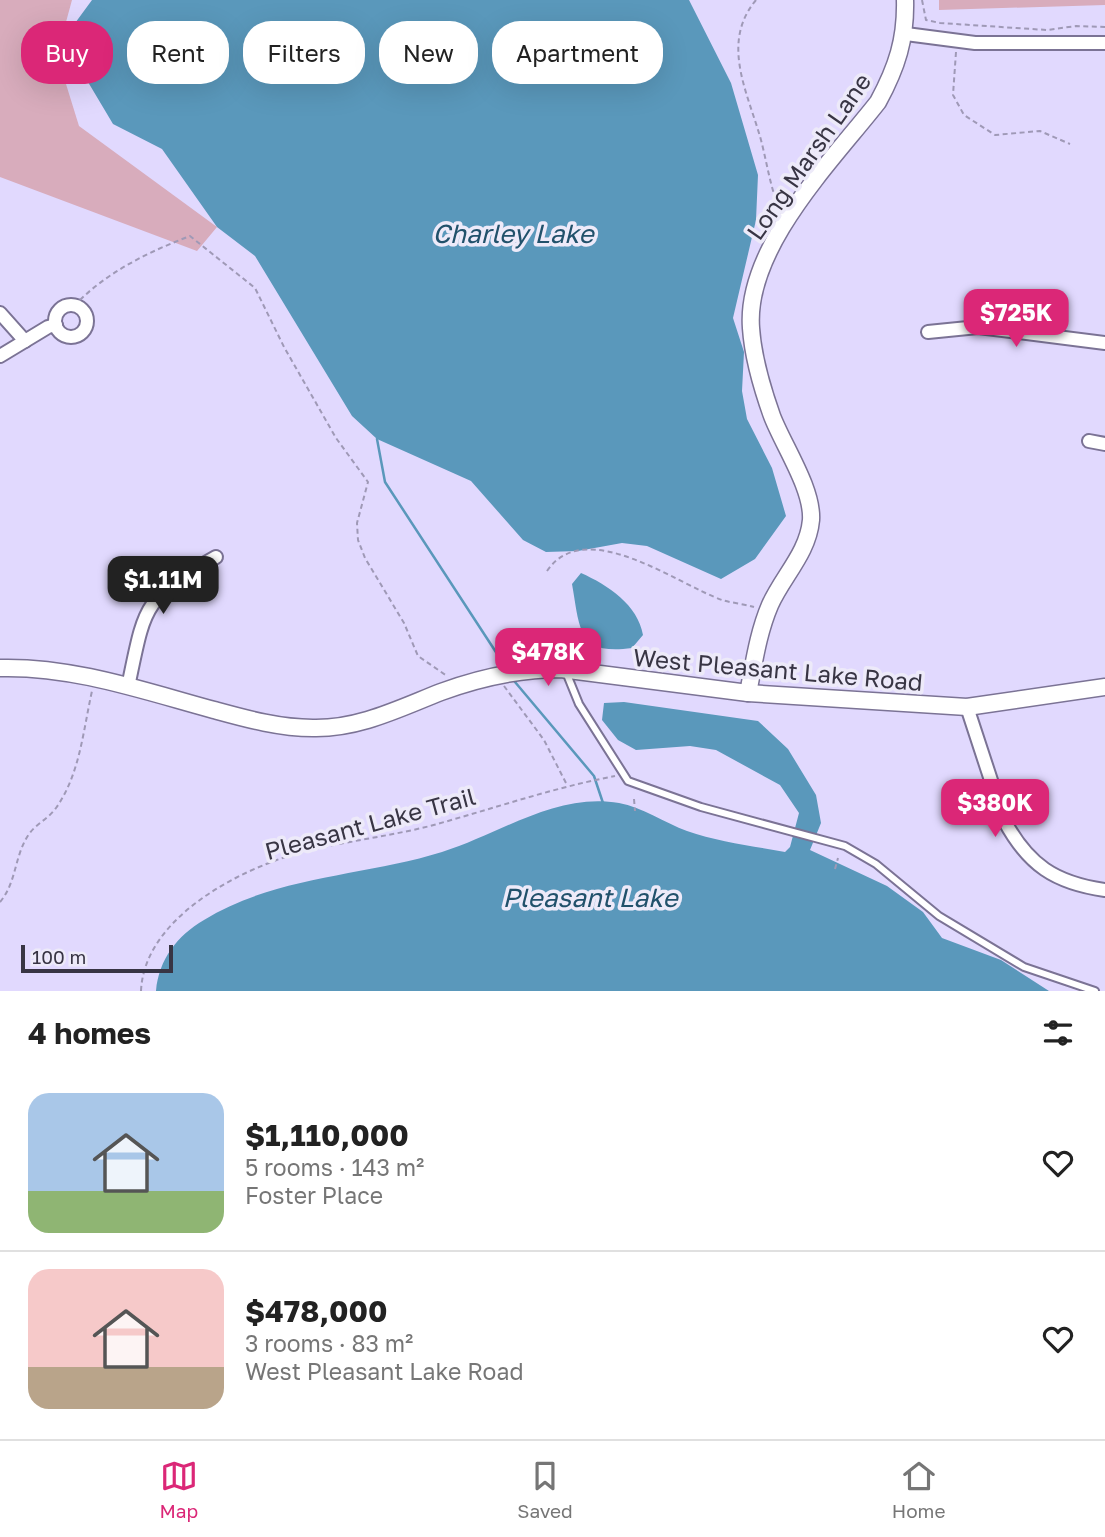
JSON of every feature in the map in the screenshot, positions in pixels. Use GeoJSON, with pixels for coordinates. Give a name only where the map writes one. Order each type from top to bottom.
{"type":"FeatureCollection","features":[{"type":"Feature","properties":{"kind":"street"},"geometry":{"type":"LineString","coordinates":[[905,0],[906,34],[957,41],[1105,43]]}},
{"type":"Feature","properties":{"kind":"street","name":"Long Marsh Lane"},"geometry":{"type":"LineString","coordinates":[[748,692],[768,611],[802,553],[811,518],[806,493],[767,402],[750,326],[760,268],[784,222],[878,102],[890,79],[906,34]]}},
{"type":"Feature","properties":{"kind":"street"},"geometry":{"type":"LineString","coordinates":[[0,356],[56,325],[60,310],[74,306],[83,310],[87,319],[82,333],[67,336],[56,325]]}},
{"type":"Feature","properties":{"kind":"street"},"geometry":{"type":"LineString","coordinates":[[0,313],[25,341]]}},
{"type":"Feature","properties":{"kind":"street"},"geometry":{"type":"LineString","coordinates":[[928,332],[978,327],[1105,343]]}},
{"type":"Feature","properties":{"kind":"street"},"geometry":{"type":"LineString","coordinates":[[1089,441],[1105,444]]}},
{"type":"Feature","properties":{"kind":"street"},"geometry":{"type":"LineString","coordinates":[[128,687],[140,631],[151,604],[171,583],[216,557]]}},
{"type":"Feature","properties":{"kind":"street","name":"West Pleasant Lake Road"},"geometry":{"type":"LineString","coordinates":[[0,668],[57,670],[258,722],[318,728],[364,721],[462,685],[535,669],[566,670],[748,692],[967,707],[1105,687]]}},
{"type":"Feature","properties":{"kind":"street"},"geometry":{"type":"LineString","coordinates":[[967,707],[1004,820],[1013,838],[1024,852],[1051,874],[1073,885],[1105,890]]}},
{"type":"Feature","properties":{"kind":"lane"},"geometry":{"type":"LineString","coordinates":[[566,670],[579,704],[628,781],[701,807],[845,846],[876,864],[939,916],[1024,967],[1096,991]]}},
{"type":"Feature","properties":{"kind":"path"},"geometry":{"type":"LineString","coordinates":[[756,0],[742,22],[737,57],[773,192],[784,222]]}},
{"type":"Feature","properties":{"kind":"path"},"geometry":{"type":"LineString","coordinates":[[922,0],[926,20],[940,23],[1047,30],[1076,26],[1105,27]]}},
{"type":"Feature","properties":{"kind":"path"},"geometry":{"type":"LineString","coordinates":[[957,41],[953,95],[964,115],[995,135],[1040,131],[1070,144]]}},
{"type":"Feature","properties":{"kind":"path"},"geometry":{"type":"LineString","coordinates":[[74,306],[102,281],[158,248],[190,236],[255,288],[284,347],[336,438],[368,482],[357,523],[358,540],[365,558],[404,623],[418,656],[462,685]]}},
{"type":"Feature","properties":{"kind":"path"},"geometry":{"type":"LineString","coordinates":[[547,571],[556,558],[569,553],[618,552],[722,599],[768,611]]}},
{"type":"Feature","properties":{"kind":"path"},"geometry":{"type":"LineString","coordinates":[[498,676],[530,726],[544,740],[567,785]]}},
{"type":"Feature","properties":{"kind":"path"},"geometry":{"type":"LineString","coordinates":[[0,902],[12,889],[19,858],[30,833],[48,819],[76,769],[94,678]]}},
{"type":"Feature","properties":{"kind":"path","name":"Pleasant Lake Trail"},"geometry":{"type":"LineString","coordinates":[[141,991],[145,967],[154,947],[169,928],[198,900],[249,873],[297,854],[380,839],[567,785],[623,775]]}},
{"type":"Feature","properties":{"kind":"path"},"geometry":{"type":"LineString","coordinates":[[634,799],[635,811]]}},
{"type":"Feature","properties":{"kind":"path"},"geometry":{"type":"LineString","coordinates":[[835,869],[838,858]]}},
{"type":"Feature","properties":{"kind":"shaded area"},"geometry":{"type":"Polygon","coordinates":[[[0,0],[72,0],[66,21],[21,21],[21,84],[66,84],[79,126],[217,227],[197,251],[0,177],[0,0]]]}},
{"type":"Feature","properties":{"kind":"shaded area"},"geometry":{"type":"Polygon","coordinates":[[[939,0],[1105,0],[1105,5],[939,10],[939,0]]]}},
{"type":"Feature","properties":{"kind":"water","name":"Charley Lake"},"geometry":{"type":"Polygon","coordinates":[[[92,0],[689,0],[731,83],[758,175],[756,220],[733,318],[744,352],[742,391],[747,419],[772,468],[786,516],[755,559],[721,579],[647,546],[622,543],[578,551],[546,552],[523,540],[471,481],[377,439],[352,416],[255,256],[217,227],[162,149],[113,124],[89,84],[113,84],[113,21],[77,21],[92,0]]]}},
{"type":"Feature","properties":{"kind":"water"},"geometry":{"type":"Polygon","coordinates":[[[581,573],[611,590],[635,614],[643,635],[632,648],[601,648],[584,636],[572,584],[581,573]]]}},
{"type":"Feature","properties":{"kind":"water","name":"Pleasant Lake"},"geometry":{"type":"Polygon","coordinates":[[[624,702],[758,721],[788,749],[816,795],[821,823],[810,850],[887,886],[923,912],[942,938],[1001,960],[1049,991],[156,991],[165,959],[178,941],[194,926],[231,905],[290,885],[442,852],[529,817],[573,803],[619,803],[711,838],[785,852],[790,847],[799,813],[780,785],[716,750],[690,746],[636,750],[618,740],[602,720],[604,703],[624,702]]]}},
{"type":"Feature","properties":{"kind":"waterway"},"geometry":{"type":"LineString","coordinates":[[377,439],[385,482],[505,666]]}},
{"type":"Feature","properties":{"kind":"waterway"},"geometry":{"type":"LineString","coordinates":[[515,682],[594,776],[603,803]]}}]}
